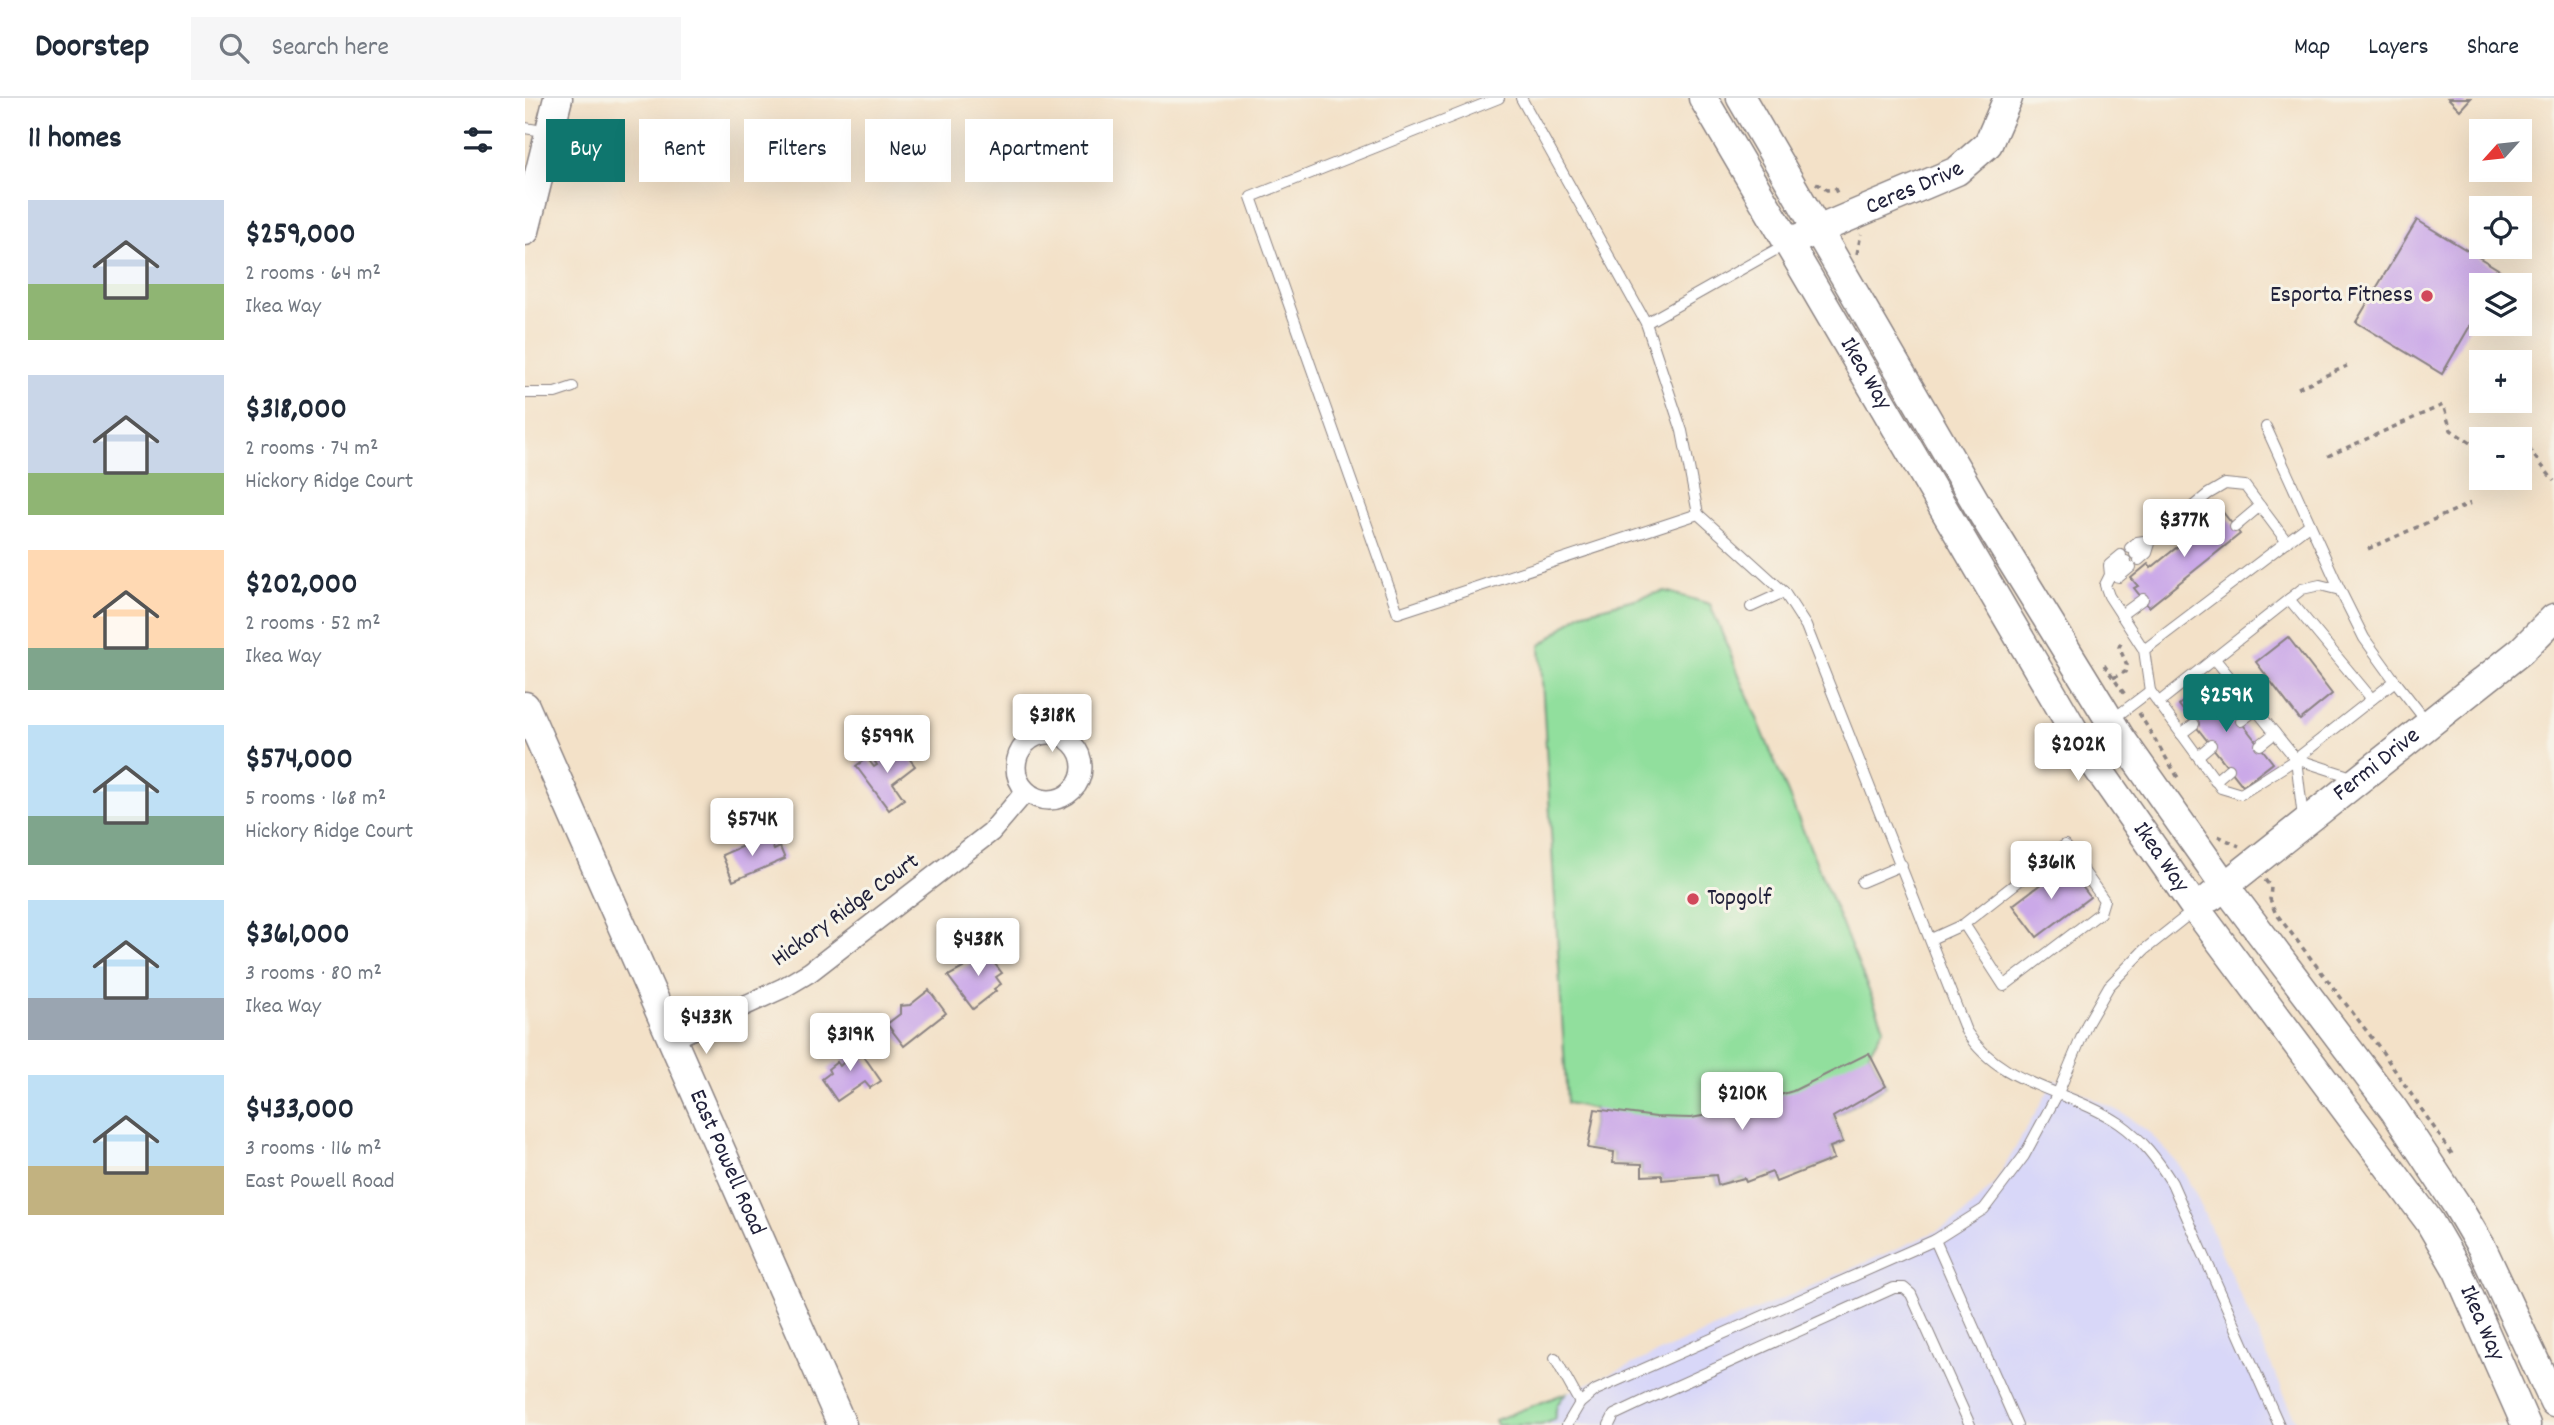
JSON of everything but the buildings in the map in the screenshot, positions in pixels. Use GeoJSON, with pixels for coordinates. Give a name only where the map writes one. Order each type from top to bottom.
{"type":"FeatureCollection","features":[{"type":"Feature","properties":{"kind":"main road"},"geometry":{"type":"LineString","coordinates":[[525,231],[538,130],[558,98]]}},
{"type":"Feature","properties":{"kind":"main road","name":"Ikea Way"},"geometry":{"type":"LineString","coordinates":[[1703,98],[2087,752],[2196,909],[2428,1221],[2458,1271],[2526,1425]]}},
{"type":"Feature","properties":{"kind":"main road","name":"Ikea Way"},"geometry":{"type":"LineString","coordinates":[[1741,98],[1982,513],[2110,721],[2225,886],[2393,1110],[2456,1204],[2482,1248],[2554,1402]]}},
{"type":"Feature","properties":{"kind":"main road","name":"Ceres Drive"},"geometry":{"type":"LineString","coordinates":[[1788,243],[1957,171],[1988,144],[2008,98]]}},
{"type":"Feature","properties":{"kind":"main road","name":"Fermi Drive"},"geometry":{"type":"LineString","coordinates":[[2196,909],[2521,651],[2554,618]]}},
{"type":"Feature","properties":{"kind":"main road","name":"East Powell Road"},"geometry":{"type":"LineString","coordinates":[[525,706],[842,1425]]}},
{"type":"Feature","properties":{"kind":"street","name":"Hickory Ridge Court"},"geometry":{"type":"LineString","coordinates":[[672,1039],[782,988],[810,972],[991,832],[1027,791]]}},
{"type":"Feature","properties":{"kind":"lane"},"geometry":{"type":"LineString","coordinates":[[1499,98],[1251,197],[1398,613],[1698,514]]}},
{"type":"Feature","properties":{"kind":"lane"},"geometry":{"type":"LineString","coordinates":[[1521,98],[1646,323],[1682,431],[1698,514],[1784,592],[1806,626],[1966,1031],[1976,1048],[2006,1072],[2058,1093],[2118,1123],[2150,1149],[2172,1183],[2279,1425]]}},
{"type":"Feature","properties":{"kind":"lane"},"geometry":{"type":"LineString","coordinates":[[1646,323],[1788,243]]}},
{"type":"Feature","properties":{"kind":"lane"},"geometry":{"type":"LineString","coordinates":[[525,393],[555,393],[573,387]]}},
{"type":"Feature","properties":{"kind":"lane"},"geometry":{"type":"LineString","coordinates":[[2266,427],[2364,638],[2429,724]]}},
{"type":"Feature","properties":{"kind":"lane"},"geometry":{"type":"LineString","coordinates":[[2110,575],[2119,577],[2130,558],[2208,494],[2225,484],[2245,486],[2287,542]]}},
{"type":"Feature","properties":{"kind":"lane"},"geometry":{"type":"LineString","coordinates":[[2235,527],[2260,506]]}},
{"type":"Feature","properties":{"kind":"lane"},"geometry":{"type":"LineString","coordinates":[[2144,650],[2310,524]]}},
{"type":"Feature","properties":{"kind":"lane"},"geometry":{"type":"LineString","coordinates":[[2130,558],[2109,565],[2110,575],[2105,585],[2144,650],[2150,691],[2221,788],[2241,794],[2296,759],[2395,681]]}},
{"type":"Feature","properties":{"kind":"lane"},"geometry":{"type":"LineString","coordinates":[[2158,703],[2302,589],[2320,585],[2340,590]]}},
{"type":"Feature","properties":{"kind":"lane"},"geometry":{"type":"LineString","coordinates":[[1751,607],[1784,592]]}},
{"type":"Feature","properties":{"kind":"lane"},"geometry":{"type":"LineString","coordinates":[[2121,615],[2143,599]]}},
{"type":"Feature","properties":{"kind":"lane"},"geometry":{"type":"LineString","coordinates":[[2289,599],[2372,699]]}},
{"type":"Feature","properties":{"kind":"lane"},"geometry":{"type":"LineString","coordinates":[[2214,659],[2296,759],[2303,822]]}},
{"type":"Feature","properties":{"kind":"lane"},"geometry":{"type":"LineString","coordinates":[[2224,700],[2238,688]]}},
{"type":"Feature","properties":{"kind":"lane"},"geometry":{"type":"LineString","coordinates":[[2110,721],[2150,691]]}},
{"type":"Feature","properties":{"kind":"lane"},"geometry":{"type":"LineString","coordinates":[[2241,721],[2256,710]]}},
{"type":"Feature","properties":{"kind":"lane"},"geometry":{"type":"LineString","coordinates":[[2181,734],[2194,724]]}},
{"type":"Feature","properties":{"kind":"lane"},"geometry":{"type":"LineString","coordinates":[[2260,745],[2275,733]]}},
{"type":"Feature","properties":{"kind":"lane"},"geometry":{"type":"LineString","coordinates":[[2197,756],[2211,746]]}},
{"type":"Feature","properties":{"kind":"lane"},"geometry":{"type":"LineString","coordinates":[[2296,759],[2362,779]]}},
{"type":"Feature","properties":{"kind":"lane"},"geometry":{"type":"LineString","coordinates":[[2215,781],[2229,769]]}},
{"type":"Feature","properties":{"kind":"lane"},"geometry":{"type":"LineString","coordinates":[[1931,939],[1964,924],[2065,845],[2104,900],[2100,913],[2004,986],[1964,924]]}},
{"type":"Feature","properties":{"kind":"lane"},"geometry":{"type":"LineString","coordinates":[[1862,882],[1902,865]]}},
{"type":"Feature","properties":{"kind":"lane"},"geometry":{"type":"LineString","coordinates":[[1567,1425],[1580,1403],[1597,1390],[1935,1240],[1984,1209],[2024,1156],[2058,1093],[2087,1024],[2109,986],[2144,950],[2196,909]]}},
{"type":"Feature","properties":{"kind":"lane"},"geometry":{"type":"LineString","coordinates":[[1935,1240],[2017,1425]]}},
{"type":"Feature","properties":{"kind":"lane"},"geometry":{"type":"LineString","coordinates":[[1609,1425],[1614,1415],[1894,1288],[1904,1288],[1911,1294],[1970,1425]]}},
{"type":"Feature","properties":{"kind":"lane"},"geometry":{"type":"LineString","coordinates":[[1555,1359],[1580,1403]]}},
{"type":"Feature","properties":{"kind":"path"},"geometry":{"type":"LineString","coordinates":[[2298,388],[2347,366]]}},
{"type":"Feature","properties":{"kind":"path"},"geometry":{"type":"LineString","coordinates":[[2328,456],[2443,405],[2451,430],[2469,442]]}},
{"type":"Feature","properties":{"kind":"path"},"geometry":{"type":"LineString","coordinates":[[2532,454],[2554,481]]}},
{"type":"Feature","properties":{"kind":"path"},"geometry":{"type":"LineString","coordinates":[[2368,549],[2472,503]]}},
{"type":"Feature","properties":{"kind":"path"},"geometry":{"type":"LineString","coordinates":[[2113,678],[2125,672],[2127,665],[2119,643],[2133,634]]}},
{"type":"Feature","properties":{"kind":"shaded area"},"geometry":{"type":"Polygon","coordinates":[[[2055,1079],[2124,1114],[2150,1133],[2180,1166],[2195,1193],[2298,1425],[1541,1425],[1554,1420],[1557,1405],[1566,1393],[1935,1232],[1960,1218],[1995,1183],[2055,1079]]]}},
{"type":"Feature","properties":{"kind":"green space","name":"Topgolf"},"geometry":{"type":"Polygon","coordinates":[[[1665,591],[1710,604],[1884,1027],[1869,1053],[1886,1086],[1833,1117],[1843,1142],[1830,1148],[1834,1159],[1776,1182],[1772,1172],[1746,1182],[1744,1179],[1718,1185],[1715,1175],[1662,1180],[1661,1175],[1642,1176],[1641,1164],[1613,1163],[1613,1152],[1588,1148],[1595,1109],[1567,1103],[1540,646],[1581,613],[1665,591]]]}},
{"type":"Feature","properties":{"kind":"green space"},"geometry":{"type":"Polygon","coordinates":[[[1566,1393],[1557,1405],[1554,1420],[1541,1425],[1497,1425],[1495,1420],[1566,1393]]]}},
{"type":"Feature","properties":{"kind":"place","name":"Esporta Fitness"},"geometry":{"type":"Point","coordinates":[2427,296]}},
{"type":"Feature","properties":{"kind":"place","name":"Topgolf"},"geometry":{"type":"Point","coordinates":[1693,899]}}]}
